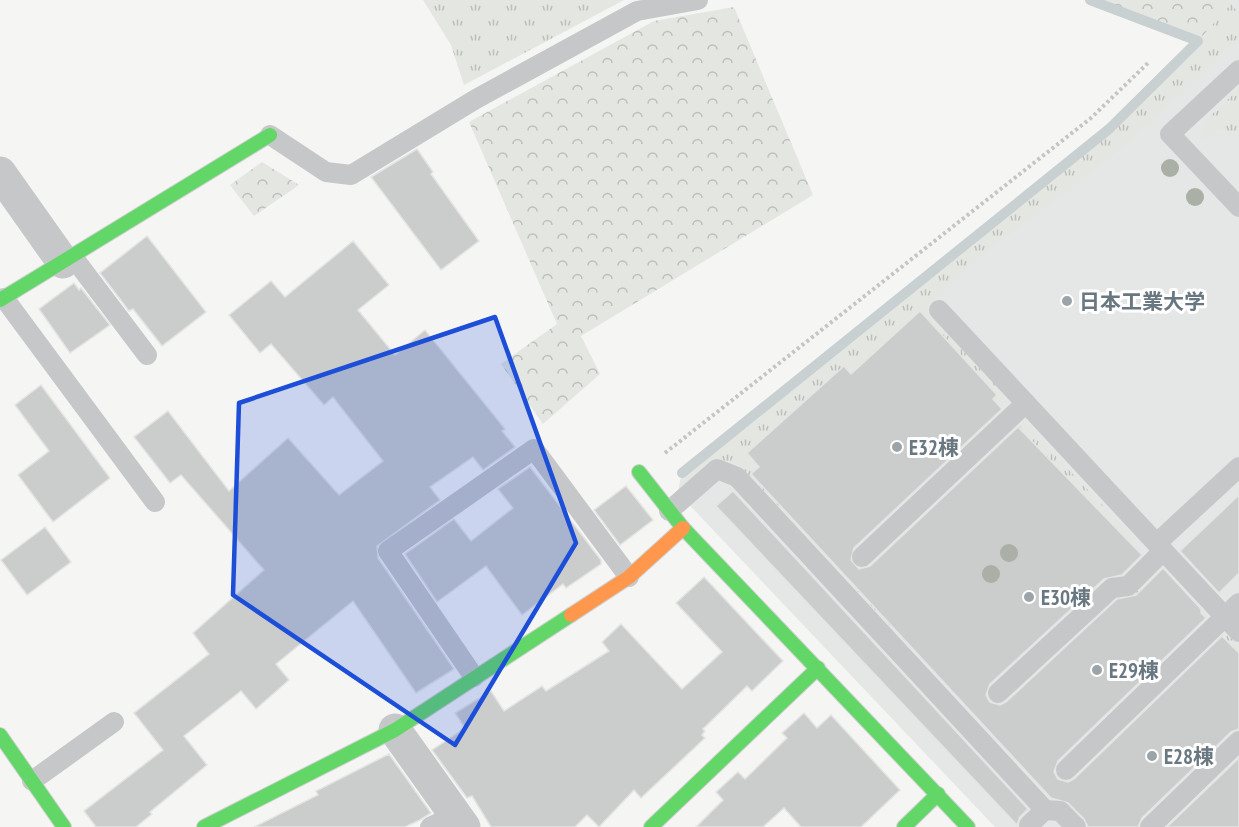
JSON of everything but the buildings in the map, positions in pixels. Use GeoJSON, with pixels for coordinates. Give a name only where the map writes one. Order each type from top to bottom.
{"type":"FeatureCollection","features":[{"type":"Feature","properties":{"kind":"street"},"geometry":{"type":"LineString","coordinates":[[2,299],[270,135]]}},
{"type":"Feature","properties":{"kind":"street"},"geometry":{"type":"LineString","coordinates":[[0,173],[68,259]]}},
{"type":"Feature","properties":{"kind":"street"},"geometry":{"type":"LineString","coordinates":[[639,472],[683,528],[968,827]]}},
{"type":"Feature","properties":{"kind":"street"},"geometry":{"type":"LineString","coordinates":[[204,827],[395,730],[629,578],[683,528]]}},
{"type":"Feature","properties":{"kind":"street"},"geometry":{"type":"LineString","coordinates":[[651,827],[818,668]]}},
{"type":"Feature","properties":{"kind":"street"},"geometry":{"type":"LineString","coordinates":[[395,730],[450,823]]}},
{"type":"Feature","properties":{"kind":"street"},"geometry":{"type":"LineString","coordinates":[[0,735],[64,827]]}},
{"type":"Feature","properties":{"kind":"street"},"geometry":{"type":"LineString","coordinates":[[904,827],[938,794]]}},
{"type":"Feature","properties":{"kind":"lane"},"geometry":{"type":"LineString","coordinates":[[270,135],[326,172],[351,175],[476,99],[637,11],[698,0]]}},
{"type":"Feature","properties":{"kind":"lane"},"geometry":{"type":"LineString","coordinates":[[1239,70],[1170,134],[1239,207]]}},
{"type":"Feature","properties":{"kind":"lane"},"geometry":{"type":"LineString","coordinates":[[68,259],[147,356]]}},
{"type":"Feature","properties":{"kind":"lane"},"geometry":{"type":"LineString","coordinates":[[2,299],[155,502]]}},
{"type":"Feature","properties":{"kind":"lane"},"geometry":{"type":"LineString","coordinates":[[939,309],[1160,547],[1232,610],[1239,632]]}},
{"type":"Feature","properties":{"kind":"lane"},"geometry":{"type":"LineString","coordinates":[[862,557],[1026,403]]}},
{"type":"Feature","properties":{"kind":"lane"},"geometry":{"type":"LineString","coordinates":[[474,677],[388,551],[534,449],[629,578]]}},
{"type":"Feature","properties":{"kind":"lane"},"geometry":{"type":"LineString","coordinates":[[998,693],[1112,588],[1128,586],[1160,547],[1239,467]]}},
{"type":"Feature","properties":{"kind":"lane"},"geometry":{"type":"LineString","coordinates":[[669,511],[717,469],[737,477],[1045,810],[1060,811],[1076,827]]}},
{"type":"Feature","properties":{"kind":"lane"},"geometry":{"type":"LineString","coordinates":[[1066,770],[1232,610]]}},
{"type":"Feature","properties":{"kind":"lane"},"geometry":{"type":"LineString","coordinates":[[32,781],[114,722]]}},
{"type":"Feature","properties":{"kind":"lane"},"geometry":{"type":"LineString","coordinates":[[1150,827],[1239,741]]}},
{"type":"Feature","properties":{"kind":"lane"},"geometry":{"type":"LineString","coordinates":[[1030,827],[1029,825],[1045,810]]}},
{"type":"Feature","properties":{"kind":"path"},"geometry":{"type":"LineString","coordinates":[[639,472],[1082,126],[1150,62]]}},
{"type":"Feature","properties":{"kind":"highlighted area"},"geometry":{"type":"Polygon","coordinates":[[[495,317],[576,543],[455,745],[233,595],[239,403],[495,317]]]}},
{"type":"Feature","properties":{"kind":"shaded area","name":"日本工業大学"},"geometry":{"type":"Polygon","coordinates":[[[1090,0],[1239,0],[1239,827],[995,827],[678,493],[682,473],[1109,129],[1198,41],[1090,0]]]}},
{"type":"Feature","properties":{"kind":"green space"},"geometry":{"type":"Polygon","coordinates":[[[423,0],[624,0],[464,85],[451,45],[423,0]]]}},
{"type":"Feature","properties":{"kind":"green space"},"geometry":{"type":"Polygon","coordinates":[[[1090,0],[1227,0],[1239,13],[1239,37],[1124,146],[977,259],[924,309],[1006,396],[843,548],[866,574],[1024,423],[1136,540],[976,692],[997,714],[1159,564],[1205,613],[1044,768],[1065,790],[1228,634],[1239,646],[1239,721],[1130,827],[1086,827],[1060,800],[1051,798],[745,471],[722,461],[678,493],[682,473],[1109,129],[1198,41],[1090,0]]]}},
{"type":"Feature","properties":{"kind":"green space"},"geometry":{"type":"Polygon","coordinates":[[[1090,0],[1227,0],[1231,4],[1198,41],[1090,0]]]}},
{"type":"Feature","properties":{"kind":"green space"},"geometry":{"type":"Polygon","coordinates":[[[734,7],[813,195],[581,336],[600,374],[543,424],[501,364],[557,324],[469,122],[654,21],[734,7]]]}},
{"type":"Feature","properties":{"kind":"green space"},"geometry":{"type":"Polygon","coordinates":[[[1239,89],[1239,133],[1216,129],[1203,142],[1206,120],[1239,89]]]}},
{"type":"Feature","properties":{"kind":"green space"},"geometry":{"type":"Polygon","coordinates":[[[262,162],[299,185],[254,216],[230,185],[262,162]]]}},
{"type":"Feature","properties":{"kind":"waterway"},"geometry":{"type":"LineString","coordinates":[[682,473],[1109,129],[1198,41],[1090,0]]}},
{"type":"Feature","properties":{"kind":"traffic: fast"},"geometry":{"type":"LineString","coordinates":[[0,300],[270,135]]}},
{"type":"Feature","properties":{"kind":"traffic: fast"},"geometry":{"type":"LineString","coordinates":[[639,472],[683,528],[968,827]]}},
{"type":"Feature","properties":{"kind":"traffic: fast"},"geometry":{"type":"LineString","coordinates":[[204,827],[395,730],[571,615]]}},
{"type":"Feature","properties":{"kind":"traffic: fast"},"geometry":{"type":"LineString","coordinates":[[651,827],[818,668]]}},
{"type":"Feature","properties":{"kind":"traffic: fast"},"geometry":{"type":"LineString","coordinates":[[0,735],[64,827]]}},
{"type":"Feature","properties":{"kind":"traffic: fast"},"geometry":{"type":"LineString","coordinates":[[904,827],[938,794]]}},
{"type":"Feature","properties":{"kind":"traffic: slow"},"geometry":{"type":"LineString","coordinates":[[571,615],[629,577],[683,528]]}},
{"type":"Feature","properties":{"kind":"place","name":"日本工業大学"},"geometry":{"type":"Point","coordinates":[1067,301]}},
{"type":"Feature","properties":{"kind":"place","name":"E32棟"},"geometry":{"type":"Point","coordinates":[897,447]}},
{"type":"Feature","properties":{"kind":"place","name":"E30棟"},"geometry":{"type":"Point","coordinates":[1029,597]}},
{"type":"Feature","properties":{"kind":"place","name":"E29棟"},"geometry":{"type":"Point","coordinates":[1097,670]}},
{"type":"Feature","properties":{"kind":"place","name":"E28棟"},"geometry":{"type":"Point","coordinates":[1152,756]}}]}
